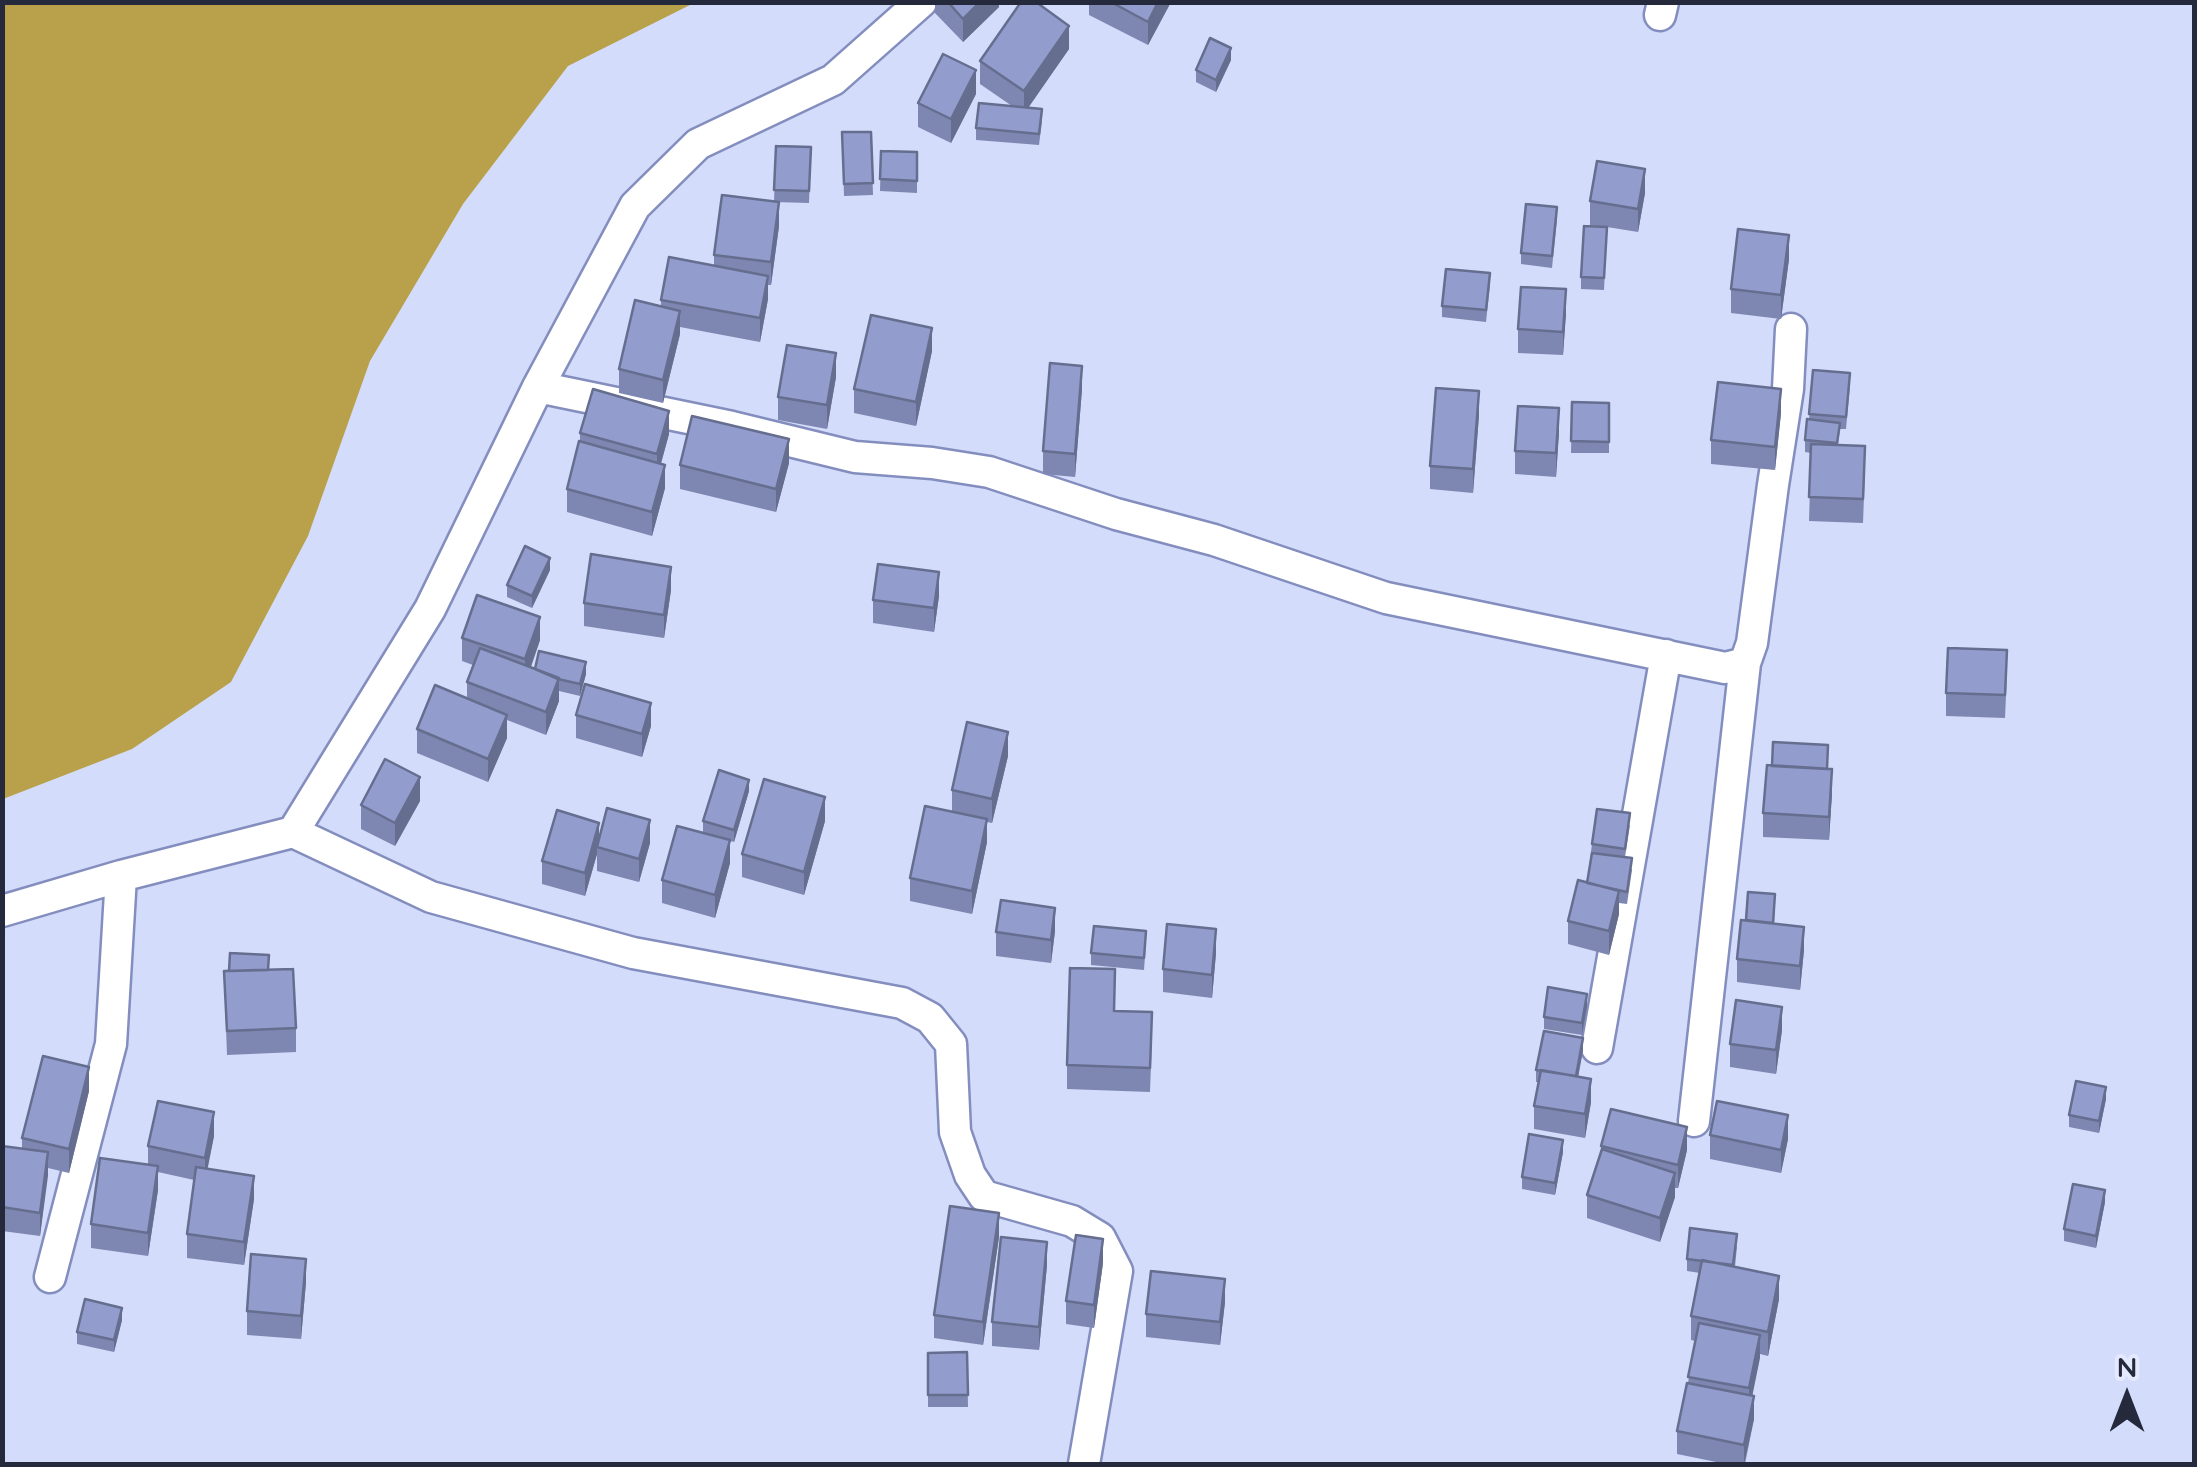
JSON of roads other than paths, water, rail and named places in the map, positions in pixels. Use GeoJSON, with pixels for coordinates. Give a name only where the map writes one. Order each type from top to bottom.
{"type":"FeatureCollection","features":[{"type":"Feature","properties":{"kind":"street"},"geometry":{"type":"LineString","coordinates":[[293,832],[430,609],[538,388],[635,206],[698,144],[833,80],[922,2]]}},
{"type":"Feature","properties":{"kind":"street"},"geometry":{"type":"LineString","coordinates":[[1694,1121],[1745,663],[1752,643],[1788,389],[1791,329]]}},
{"type":"Feature","properties":{"kind":"street"},"geometry":{"type":"LineString","coordinates":[[538,388],[732,426],[856,457],[988,472],[1116,514],[1214,540],[1386,598],[1725,668],[1745,663]]}},
{"type":"Feature","properties":{"kind":"street"},"geometry":{"type":"LineString","coordinates":[[1597,1048],[1666,656]]}},
{"type":"Feature","properties":{"kind":"street"},"geometry":{"type":"LineString","coordinates":[[2,911],[293,832],[430,897],[633,953],[902,1002],[930,1018],[951,1044],[954,1132],[970,1175],[984,1196],[1072,1221],[1100,1238],[1116,1271],[1084,1464]]}},
{"type":"Feature","properties":{"kind":"street"},"geometry":{"type":"LineString","coordinates":[[50,1276],[111,1044],[121,876]]}}]}
